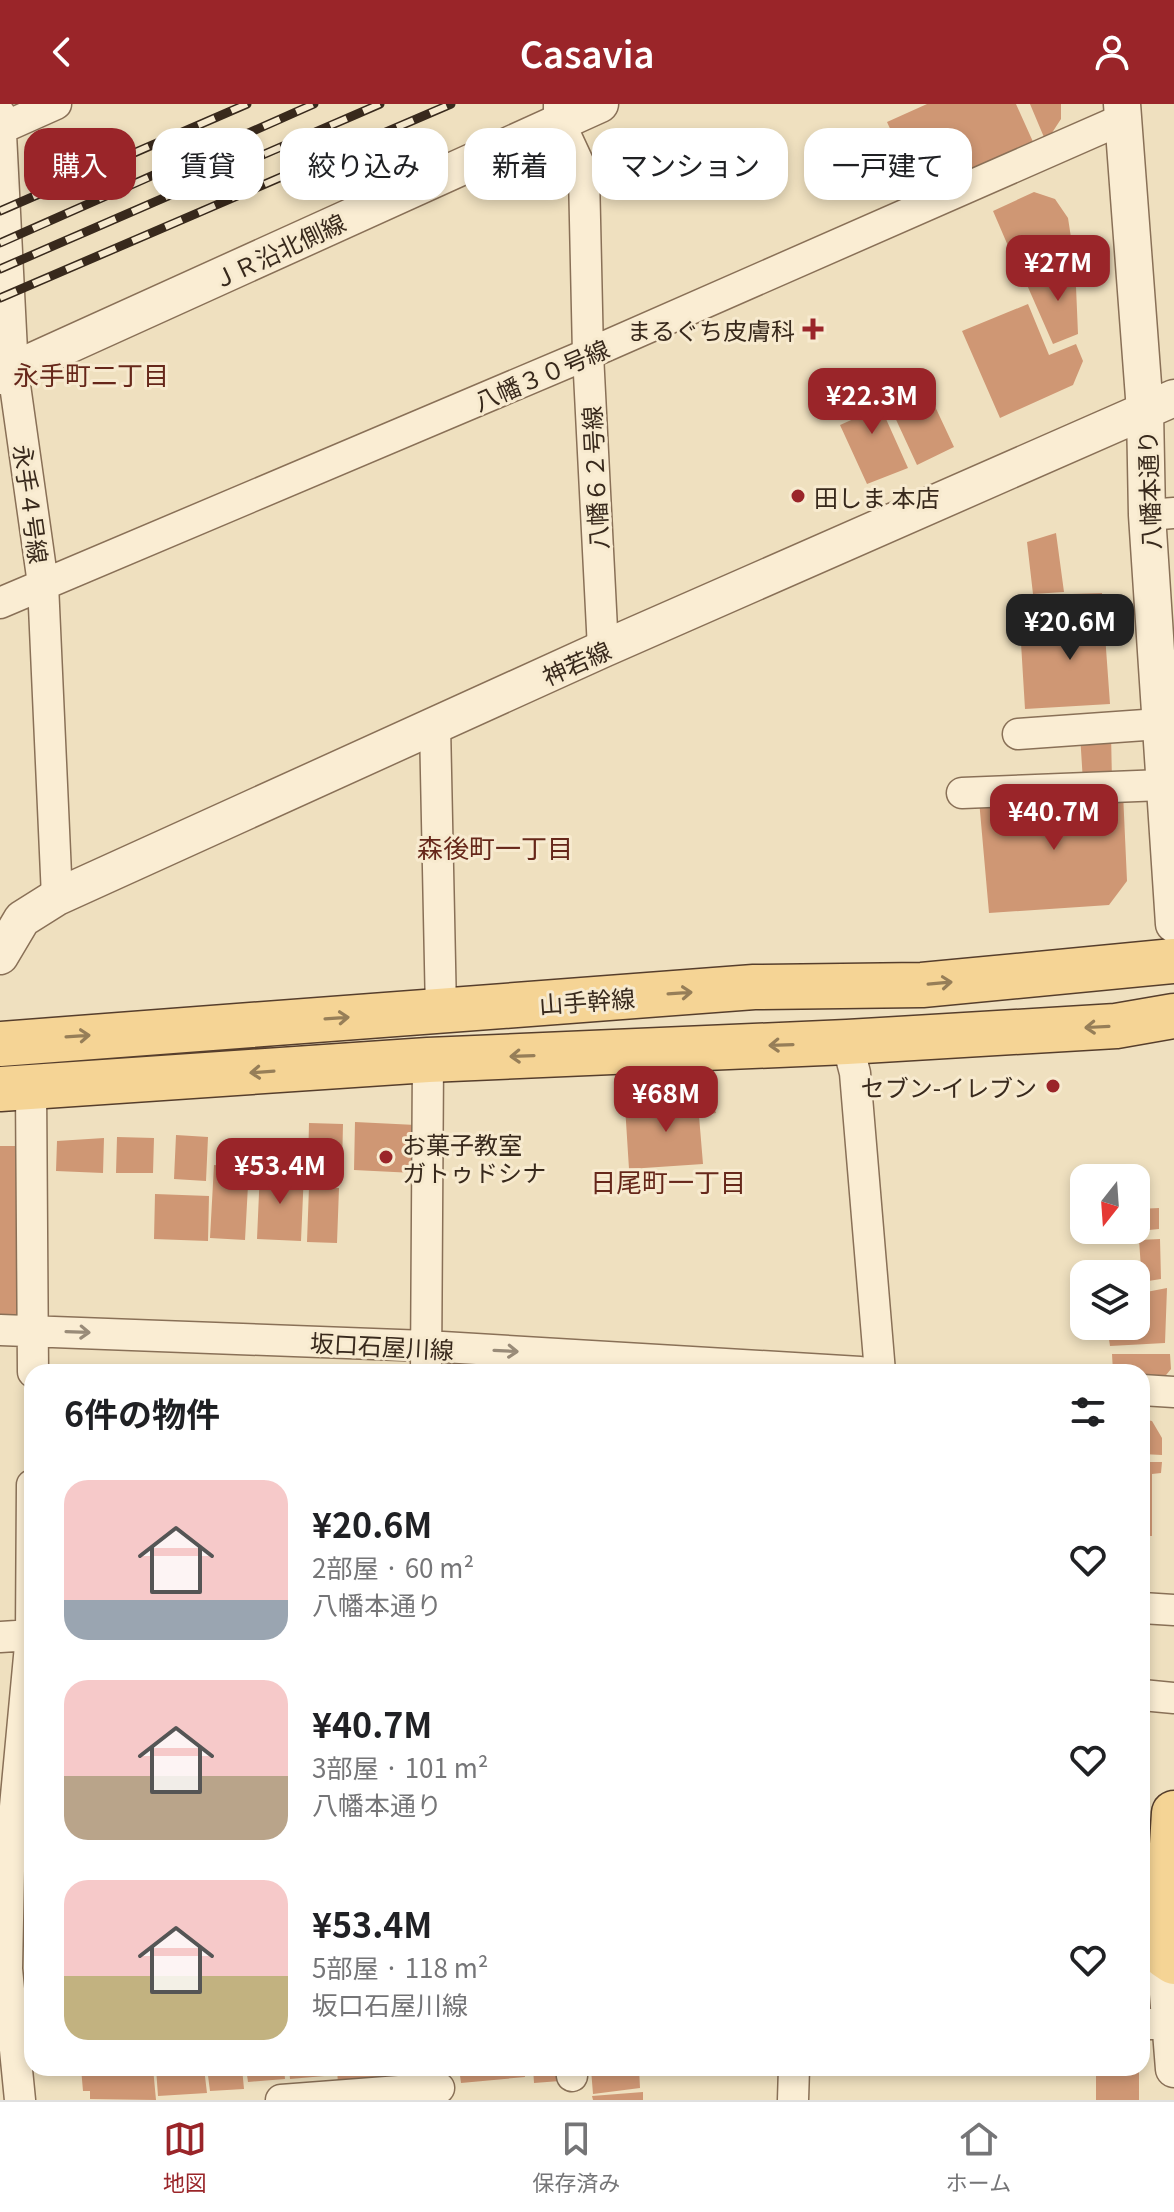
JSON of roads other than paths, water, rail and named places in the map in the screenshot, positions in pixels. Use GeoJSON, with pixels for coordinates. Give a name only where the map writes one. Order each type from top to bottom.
{"type":"FeatureCollection","features":[{"type":"Feature","properties":{"kind":"main road","name":"山手幹線"},"geometry":{"type":"LineString","coordinates":[[0,1044],[754,987],[922,985],[1174,961]]}},
{"type":"Feature","properties":{"kind":"main road"},"geometry":{"type":"LineString","coordinates":[[8,1089],[428,1060],[847,1042],[1116,1026],[1174,1016]]}},
{"type":"Feature","properties":{"kind":"main road"},"geometry":{"type":"LineString","coordinates":[[1166,1852],[1169,1959]]}},
{"type":"Feature","properties":{"kind":"street"},"geometry":{"type":"LineString","coordinates":[[0,129],[56,104]]}},
{"type":"Feature","properties":{"kind":"street","name":"ＪＲ沿北側線"},"geometry":{"type":"LineString","coordinates":[[6,373],[559,113],[600,104]]}},
{"type":"Feature","properties":{"kind":"street","name":"八幡３０号線"},"geometry":{"type":"LineString","coordinates":[[0,603],[588,354],[1122,111]]}},
{"type":"Feature","properties":{"kind":"street","name":"八幡本通り"},"geometry":{"type":"LineString","coordinates":[[1122,111],[1160,404],[1166,680],[1159,724],[1174,924]]}},
{"type":"Feature","properties":{"kind":"street","name":"八幡６２号線"},"geometry":{"type":"LineString","coordinates":[[559,113],[584,175],[588,354],[603,649]]}},
{"type":"Feature","properties":{"kind":"street","name":"永手４号線"},"geometry":{"type":"LineString","coordinates":[[0,114],[6,373],[43,584],[57,897]]}},
{"type":"Feature","properties":{"kind":"street","name":"神若線"},"geometry":{"type":"LineString","coordinates":[[0,956],[11,920],[57,897],[603,649],[1160,404]]}},
{"type":"Feature","properties":{"kind":"street"},"geometry":{"type":"LineString","coordinates":[[1018,734],[1159,724]]}},
{"type":"Feature","properties":{"kind":"street"},"geometry":{"type":"LineString","coordinates":[[435,725],[441,1011]]}},
{"type":"Feature","properties":{"kind":"street"},"geometry":{"type":"LineString","coordinates":[[962,793],[1163,785]]}},
{"type":"Feature","properties":{"kind":"street"},"geometry":{"type":"LineString","coordinates":[[847,1042],[855,1073],[879,1364]]}},
{"type":"Feature","properties":{"kind":"street"},"geometry":{"type":"LineString","coordinates":[[426,1359],[428,1060]]}},
{"type":"Feature","properties":{"kind":"street"},"geometry":{"type":"LineString","coordinates":[[8,1089],[32,1164],[33,1364]]}},
{"type":"Feature","properties":{"kind":"street","name":"坂口石屋川線"},"geometry":{"type":"LineString","coordinates":[[0,1330],[426,1359],[593,1364]]}},
{"type":"Feature","properties":{"kind":"street"},"geometry":{"type":"LineString","coordinates":[[1150,1390],[1174,1392]]}},
{"type":"Feature","properties":{"kind":"street"},"geometry":{"type":"LineString","coordinates":[[1150,1608],[1174,1610]]}},
{"type":"Feature","properties":{"kind":"street"},"geometry":{"type":"LineString","coordinates":[[0,1637],[24,1636]]}},
{"type":"Feature","properties":{"kind":"street"},"geometry":{"type":"LineString","coordinates":[[1150,1696],[1174,1698]]}},
{"type":"Feature","properties":{"kind":"street"},"geometry":{"type":"LineString","coordinates":[[20,2100],[4,1872],[24,1703]]}},
{"type":"Feature","properties":{"kind":"street"},"geometry":{"type":"LineString","coordinates":[[1169,1959],[1156,2024],[1174,2069]]}},
{"type":"Feature","properties":{"kind":"street"},"geometry":{"type":"LineString","coordinates":[[793,2100],[794,2076]]}},
{"type":"Feature","properties":{"kind":"street"},"geometry":{"type":"LineString","coordinates":[[281,2100],[438,2085]]}},
{"type":"Feature","properties":{"kind":"railway"},"geometry":{"type":"LineString","coordinates":[[0,211],[247,104]]}},
{"type":"Feature","properties":{"kind":"railway"},"geometry":{"type":"LineString","coordinates":[[0,243],[314,104]]}},
{"type":"Feature","properties":{"kind":"railway"},"geometry":{"type":"LineString","coordinates":[[0,269],[380,104]]}},
{"type":"Feature","properties":{"kind":"railway"},"geometry":{"type":"LineString","coordinates":[[0,298],[451,104]]}},
{"type":"Feature","properties":{"kind":"place","name":"まるぐち皮膚科"},"geometry":{"type":"Point","coordinates":[813,329]}},
{"type":"Feature","properties":{"kind":"place","name":"田しま 本店"},"geometry":{"type":"Point","coordinates":[798,496]}},
{"type":"Feature","properties":{"kind":"place","name":"セブン-イレブン"},"geometry":{"type":"Point","coordinates":[1053,1086]}},
{"type":"Feature","properties":{"kind":"place","name":"お菓子教室 ガトゥドシナ"},"geometry":{"type":"Point","coordinates":[386,1157]}},
{"type":"Feature","properties":{"kind":"district","name":"永手町二丁目"},"geometry":{"type":"Point","coordinates":[91,373]}},
{"type":"Feature","properties":{"kind":"district","name":"森後町一丁目"},"geometry":{"type":"Point","coordinates":[495,846]}},
{"type":"Feature","properties":{"kind":"district","name":"日尾町一丁目"},"geometry":{"type":"Point","coordinates":[668,1180]}}]}
